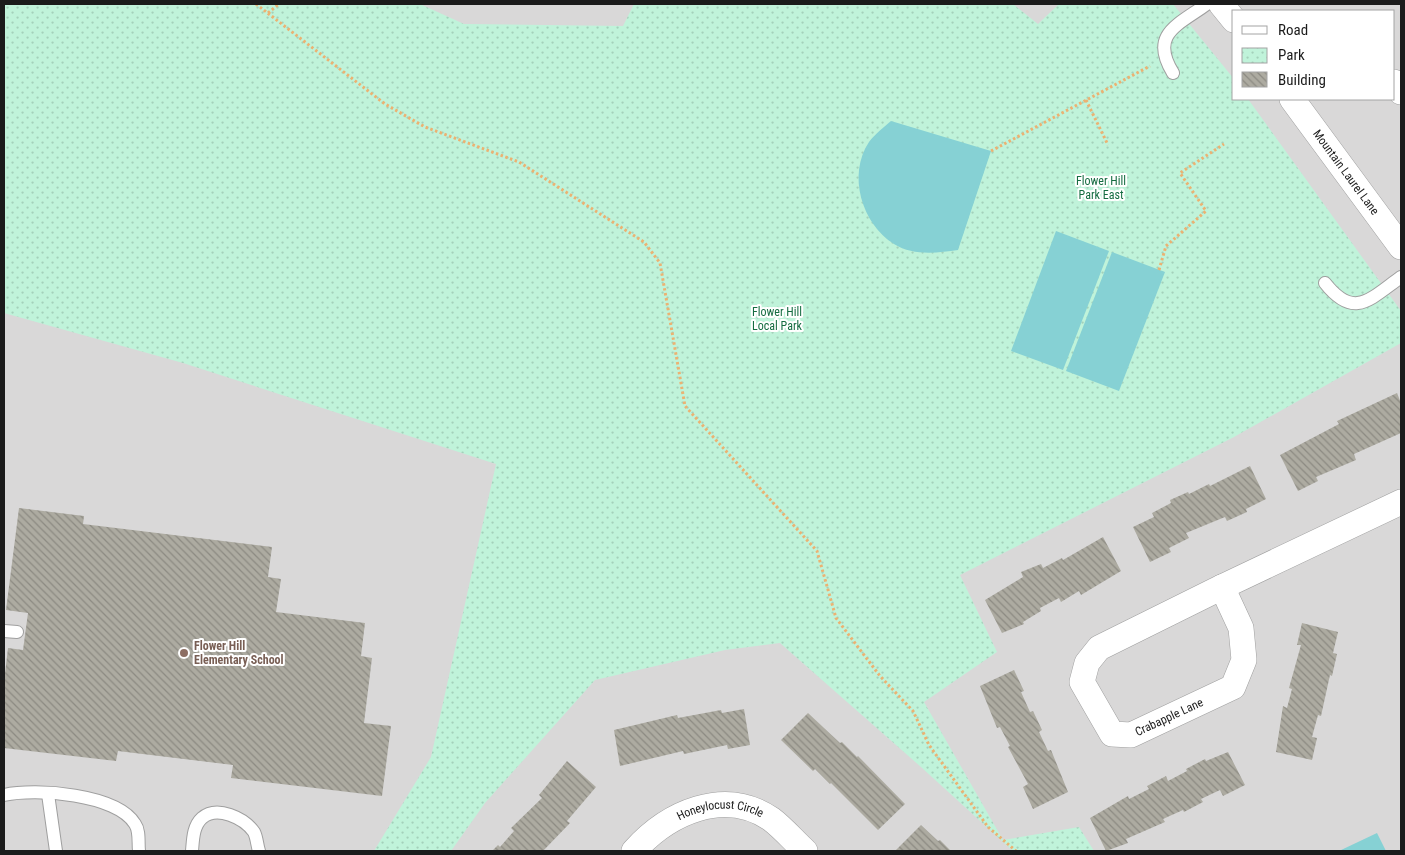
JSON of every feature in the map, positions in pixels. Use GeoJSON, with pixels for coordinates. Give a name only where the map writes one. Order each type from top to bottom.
{"type":"FeatureCollection","features":[{"type":"Feature","properties":{"kind":"street"},"geometry":{"type":"LineString","coordinates":[[1222,4],[1232,17]]}},
{"type":"Feature","properties":{"kind":"street","name":"Mountain Laurel Lane"},"geometry":{"type":"LineString","coordinates":[[1293,100],[1401,247]]}},
{"type":"Feature","properties":{"kind":"street","name":"Crabapple Lane"},"geometry":{"type":"LineString","coordinates":[[1222,588],[1241,628],[1244,660],[1233,688],[1131,735],[1112,734],[1082,682],[1087,663],[1099,648],[1222,588],[1401,502]]}},
{"type":"Feature","properties":{"kind":"street","name":"Honeylocust Circle"},"geometry":{"type":"LineString","coordinates":[[634,851],[647,837],[668,820],[713,804],[741,805],[771,819],[805,851]]}},
{"type":"Feature","properties":{"kind":"lane"},"geometry":{"type":"LineString","coordinates":[[1173,73],[1164,58],[1162,45],[1167,34],[1207,4]]}},
{"type":"Feature","properties":{"kind":"lane"},"geometry":{"type":"LineString","coordinates":[[1325,283],[1337,298],[1347,303],[1366,302],[1401,277]]}},
{"type":"Feature","properties":{"kind":"lane"},"geometry":{"type":"LineString","coordinates":[[4,631],[17,632]]}},
{"type":"Feature","properties":{"kind":"lane"},"geometry":{"type":"LineString","coordinates":[[4,795],[20,791],[48,794],[98,801],[124,811],[137,826],[139,851]]}},
{"type":"Feature","properties":{"kind":"lane"},"geometry":{"type":"LineString","coordinates":[[48,794],[56,851]]}},
{"type":"Feature","properties":{"kind":"lane"},"geometry":{"type":"LineString","coordinates":[[192,851],[194,832],[202,818],[213,813],[227,814],[245,822],[255,834],[259,851]]}},
{"type":"Feature","properties":{"kind":"path"},"geometry":{"type":"LineString","coordinates":[[256,4],[385,104],[425,127],[519,162],[644,242],[660,263],[685,406],[817,551],[836,618],[880,676],[913,711],[929,745],[988,827],[1016,851]]}},
{"type":"Feature","properties":{"kind":"path"},"geometry":{"type":"LineString","coordinates":[[268,13],[279,4]]}},
{"type":"Feature","properties":{"kind":"path"},"geometry":{"type":"LineString","coordinates":[[991,152],[1164,58]]}},
{"type":"Feature","properties":{"kind":"path"},"geometry":{"type":"LineString","coordinates":[[1086,100],[1108,145]]}},
{"type":"Feature","properties":{"kind":"path"},"geometry":{"type":"LineString","coordinates":[[1159,270],[1166,246],[1206,211],[1180,173],[1224,144]]}},
{"type":"Feature","properties":{"kind":"shaded area"},"geometry":{"type":"Polygon","coordinates":[[[4,4],[1401,4],[1401,851],[4,851],[4,4]]]}},
{"type":"Feature","properties":{"kind":"shaded area"},"geometry":{"type":"Polygon","coordinates":[[[891,121],[991,151],[958,250],[925,253],[901,248],[883,235],[866,212],[859,184],[859,169],[862,155],[871,139],[891,121]]]}},
{"type":"Feature","properties":{"kind":"shaded area"},"geometry":{"type":"Polygon","coordinates":[[[1056,231],[1109,251],[1063,370],[1011,351],[1056,231]]]}},
{"type":"Feature","properties":{"kind":"shaded area"},"geometry":{"type":"Polygon","coordinates":[[[1112,252],[1165,272],[1119,391],[1066,371],[1112,252]]]}},
{"type":"Feature","properties":{"kind":"shaded area"},"geometry":{"type":"Polygon","coordinates":[[[1377,833],[1386,851],[1339,851],[1377,833]]]}},
{"type":"Feature","properties":{"kind":"green space","name":"Flower Hill Local Park"},"geometry":{"type":"Polygon","coordinates":[[[4,4],[420,4],[464,24],[623,26],[634,4],[1013,4],[1038,24],[1059,4],[1173,4],[1232,77],[1232,100],[1249,100],[1401,311],[1401,343],[1234,437],[960,575],[997,652],[924,702],[1003,840],[1079,827],[1094,851],[1013,851],[780,643],[725,650],[595,680],[485,803],[451,851],[374,851],[431,757],[496,464],[183,363],[4,313],[4,4]]]}},
{"type":"Feature","properties":{"kind":"building"},"geometry":{"type":"Polygon","coordinates":[[[1397,393],[1401,403],[1401,433],[1354,454],[1356,460],[1316,477],[1318,481],[1298,491],[1280,455],[1339,424],[1337,421],[1397,393]]]}},
{"type":"Feature","properties":{"kind":"building"},"geometry":{"type":"Polygon","coordinates":[[[1250,466],[1266,499],[1246,509],[1247,512],[1227,521],[1225,517],[1186,533],[1189,538],[1169,548],[1171,552],[1150,562],[1133,527],[1154,517],[1152,513],[1171,503],[1170,500],[1188,492],[1189,494],[1209,484],[1210,486],[1250,466]]]}},
{"type":"Feature","properties":{"kind":"building","name":"Flower Hill Elementary School"},"geometry":{"type":"Polygon","coordinates":[[[19,508],[84,516],[83,524],[272,547],[268,577],[281,579],[276,612],[365,623],[361,656],[372,658],[364,723],[391,726],[382,796],[231,778],[233,765],[118,751],[116,761],[4,748],[4,682],[8,648],[23,650],[28,613],[6,610],[19,508]]]}},
{"type":"Feature","properties":{"kind":"building"},"geometry":{"type":"Polygon","coordinates":[[[1103,537],[1121,571],[1081,595],[1079,591],[1061,602],[1059,598],[1040,608],[1041,611],[1023,622],[1024,624],[1002,633],[985,600],[1023,577],[1021,572],[1041,564],[1043,568],[1062,558],[1063,560],[1103,537]]]}},
{"type":"Feature","properties":{"kind":"building"},"geometry":{"type":"Polygon","coordinates":[[[1302,623],[1338,632],[1333,653],[1337,654],[1332,676],[1330,675],[1321,716],[1318,715],[1312,737],[1317,738],[1312,760],[1276,752],[1283,706],[1287,708],[1292,689],[1289,688],[1301,645],[1297,645],[1302,623]]]}},
{"type":"Feature","properties":{"kind":"building"},"geometry":{"type":"Polygon","coordinates":[[[1014,670],[1024,691],[1021,692],[1030,712],[1033,711],[1042,730],[1039,732],[1048,751],[1051,750],[1068,792],[1033,809],[1023,787],[1028,784],[1008,747],[1010,746],[1000,727],[997,728],[980,686],[1014,670]]]}},
{"type":"Feature","properties":{"kind":"building"},"geometry":{"type":"Polygon","coordinates":[[[744,709],[750,745],[728,749],[727,745],[684,754],[683,751],[620,766],[614,730],[677,715],[678,718],[721,710],[722,713],[744,709]]]}},
{"type":"Feature","properties":{"kind":"building"},"geometry":{"type":"Polygon","coordinates":[[[808,713],[840,743],[842,742],[858,756],[905,804],[878,830],[831,783],[815,769],[813,771],[781,740],[808,713]]]}},
{"type":"Feature","properties":{"kind":"building"},"geometry":{"type":"Polygon","coordinates":[[[1228,752],[1245,785],[1223,796],[1220,790],[1201,799],[1203,802],[1184,812],[1183,810],[1163,819],[1165,822],[1126,839],[1128,843],[1106,851],[1090,818],[1128,796],[1129,799],[1149,789],[1147,786],[1166,776],[1168,781],[1205,759],[1206,761],[1228,752]]]}},
{"type":"Feature","properties":{"kind":"building"},"geometry":{"type":"Polygon","coordinates":[[[567,761],[596,787],[567,821],[570,823],[543,851],[492,851],[498,845],[500,847],[514,831],[511,828],[542,798],[539,795],[567,761]]]}},
{"type":"Feature","properties":{"kind":"building"},"geometry":{"type":"Polygon","coordinates":[[[921,825],[938,841],[940,840],[951,851],[895,851],[921,825]]]}},
{"type":"Feature","properties":{"kind":"place","name":"Flower Hill Elementary School"},"geometry":{"type":"Point","coordinates":[184,653]}},
{"type":"Feature","properties":{"kind":"park label","name":"Flower Hill Park East"},"geometry":{"type":"Point","coordinates":[1101,188]}}]}
